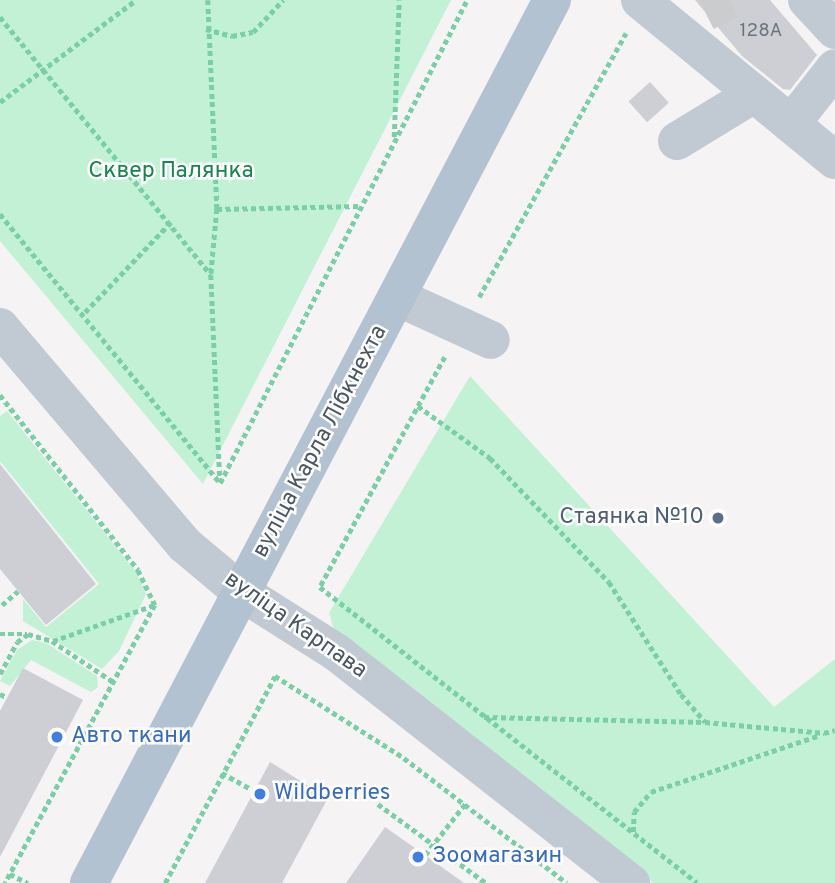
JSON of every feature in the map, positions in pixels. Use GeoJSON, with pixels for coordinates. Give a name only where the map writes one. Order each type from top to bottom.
{"type":"FeatureCollection","features":[{"type":"Feature","properties":{"kind":"main road","name":"вуліца Карла Лібкнехта"},"geometry":{"type":"LineString","coordinates":[[89,883],[552,0]]}},
{"type":"Feature","properties":{"kind":"street"},"geometry":{"type":"LineString","coordinates":[[640,0],[689,20],[754,94],[835,160]]}},
{"type":"Feature","properties":{"kind":"street"},"geometry":{"type":"LineString","coordinates":[[807,0],[835,30]]}},
{"type":"Feature","properties":{"kind":"street"},"geometry":{"type":"LineString","coordinates":[[790,124],[835,68]]}},
{"type":"Feature","properties":{"kind":"street"},"geometry":{"type":"LineString","coordinates":[[677,141],[754,94]]}},
{"type":"Feature","properties":{"kind":"street"},"geometry":{"type":"LineString","coordinates":[[397,297],[491,340]]}},
{"type":"Feature","properties":{"kind":"street","name":"вуліца Карпава"},"geometry":{"type":"LineString","coordinates":[[0,327],[185,545],[241,592],[336,652],[631,883]]}},
{"type":"Feature","properties":{"kind":"path"},"geometry":{"type":"LineString","coordinates":[[0,102],[41,68],[136,0]]}},
{"type":"Feature","properties":{"kind":"path"},"geometry":{"type":"LineString","coordinates":[[208,0],[206,29],[218,209],[211,275],[220,483]]}},
{"type":"Feature","properties":{"kind":"path"},"geometry":{"type":"LineString","coordinates":[[206,29],[232,36],[253,32],[283,0]]}},
{"type":"Feature","properties":{"kind":"path"},"geometry":{"type":"LineString","coordinates":[[394,141],[399,0]]}},
{"type":"Feature","properties":{"kind":"path"},"geometry":{"type":"LineString","coordinates":[[220,483],[467,0]]}},
{"type":"Feature","properties":{"kind":"path"},"geometry":{"type":"LineString","coordinates":[[0,17],[171,222],[211,275]]}},
{"type":"Feature","properties":{"kind":"path"},"geometry":{"type":"LineString","coordinates":[[218,209],[360,206]]}},
{"type":"Feature","properties":{"kind":"path"},"geometry":{"type":"LineString","coordinates":[[0,214],[85,312],[220,483]]}},
{"type":"Feature","properties":{"kind":"path"},"geometry":{"type":"LineString","coordinates":[[85,312],[171,222]]}},
{"type":"Feature","properties":{"kind":"path"},"geometry":{"type":"LineString","coordinates":[[0,395],[138,570],[155,605]]}},
{"type":"Feature","properties":{"kind":"path"},"geometry":{"type":"LineString","coordinates":[[418,405],[489,458],[609,582],[681,694],[705,722]]}},
{"type":"Feature","properties":{"kind":"path"},"geometry":{"type":"LineString","coordinates":[[320,587],[697,883]]}},
{"type":"Feature","properties":{"kind":"path"},"geometry":{"type":"LineString","coordinates":[[2,605],[18,591]]}},
{"type":"Feature","properties":{"kind":"path"},"geometry":{"type":"LineString","coordinates":[[52,641],[155,605]]}},
{"type":"Feature","properties":{"kind":"path"},"geometry":{"type":"LineString","coordinates":[[5,883],[155,605]]}},
{"type":"Feature","properties":{"kind":"path"},"geometry":{"type":"LineString","coordinates":[[0,634],[28,634],[52,641],[112,681]]}},
{"type":"Feature","properties":{"kind":"path"},"geometry":{"type":"LineString","coordinates":[[0,674],[18,642],[28,634]]}},
{"type":"Feature","properties":{"kind":"path"},"geometry":{"type":"LineString","coordinates":[[165,883],[275,676],[404,758],[567,883]]}},
{"type":"Feature","properties":{"kind":"path"},"geometry":{"type":"LineString","coordinates":[[0,694],[7,698]]}},
{"type":"Feature","properties":{"kind":"path"},"geometry":{"type":"LineString","coordinates":[[484,717],[705,722],[824,733]]}},
{"type":"Feature","properties":{"kind":"path"},"geometry":{"type":"LineString","coordinates":[[633,832],[634,813],[651,792],[835,730]]}},
{"type":"Feature","properties":{"kind":"path"},"geometry":{"type":"LineString","coordinates":[[222,773],[255,791]]}},
{"type":"Feature","properties":{"kind":"path"},"geometry":{"type":"LineString","coordinates":[[378,804],[486,883]]}},
{"type":"Feature","properties":{"kind":"path"},"geometry":{"type":"LineString","coordinates":[[425,855],[465,804]]}},
{"type":"Feature","properties":{"kind":"path"},"geometry":{"type":"LineString","coordinates":[[10,874],[28,883]]}},
{"type":"Feature","properties":{"kind":"green space","name":"Сквер Палянка"},"geometry":{"type":"Polygon","coordinates":[[[0,0],[451,0],[203,484],[0,241],[0,0]]]}},
{"type":"Feature","properties":{"kind":"green space"},"geometry":{"type":"Polygon","coordinates":[[[470,376],[774,707],[835,659],[835,883],[653,883],[336,636],[329,613],[470,376]]]}},
{"type":"Feature","properties":{"kind":"green space"},"geometry":{"type":"Polygon","coordinates":[[[7,411],[136,572],[146,594],[119,651],[102,669],[23,621],[23,599],[46,627],[99,584],[0,461],[0,416],[7,411]]]}},
{"type":"Feature","properties":{"kind":"green space"},"geometry":{"type":"Polygon","coordinates":[[[32,640],[46,643],[97,676],[98,687],[91,692],[31,660],[10,686],[0,681],[17,650],[32,640]]]}},
{"type":"Feature","properties":{"kind":"building"},"geometry":{"type":"Polygon","coordinates":[[[695,0],[770,0],[817,55],[790,90],[783,89],[742,56],[695,0]]]}},
{"type":"Feature","properties":{"kind":"building"},"geometry":{"type":"Polygon","coordinates":[[[650,82],[669,103],[647,122],[628,101],[650,82]]]}},
{"type":"Feature","properties":{"kind":"building"},"geometry":{"type":"Polygon","coordinates":[[[0,464],[96,584],[46,625],[0,569],[0,464]]]}},
{"type":"Feature","properties":{"kind":"building"},"geometry":{"type":"Polygon","coordinates":[[[23,668],[83,700],[0,857],[0,711],[23,668]]]}},
{"type":"Feature","properties":{"kind":"building"},"geometry":{"type":"Polygon","coordinates":[[[270,762],[328,798],[282,883],[205,883],[270,762]]]}},
{"type":"Feature","properties":{"kind":"building"},"geometry":{"type":"Polygon","coordinates":[[[385,827],[425,855],[464,883],[346,883],[385,827]]]}},
{"type":"Feature","properties":{"kind":"tunnel"},"geometry":{"type":"LineString","coordinates":[[705,12],[729,0]]}},
{"type":"Feature","properties":{"kind":"place","name":"Стаянка №10"},"geometry":{"type":"Point","coordinates":[718,518]}},
{"type":"Feature","properties":{"kind":"place","name":"Авто ткани"},"geometry":{"type":"Point","coordinates":[57,737]}},
{"type":"Feature","properties":{"kind":"place","name":"Wildberries"},"geometry":{"type":"Point","coordinates":[260,794]}},
{"type":"Feature","properties":{"kind":"place","name":"Зоомагазин"},"geometry":{"type":"Point","coordinates":[418,857]}}]}
